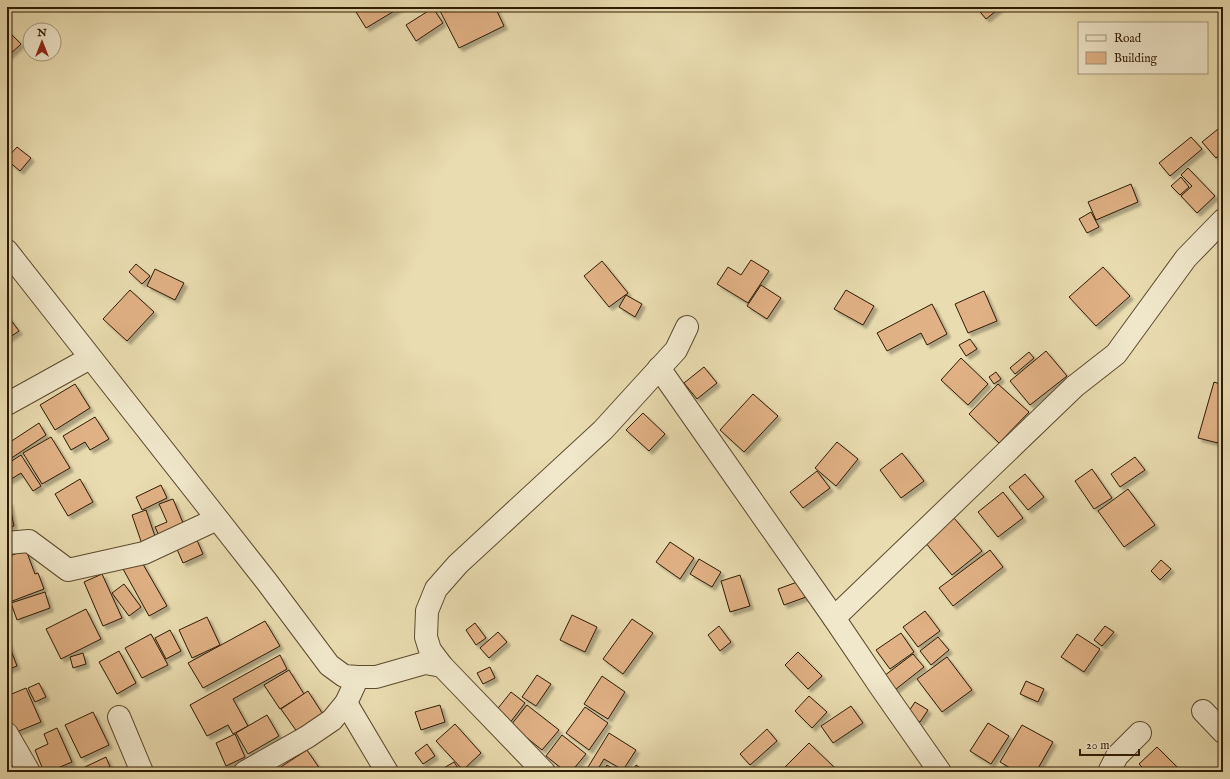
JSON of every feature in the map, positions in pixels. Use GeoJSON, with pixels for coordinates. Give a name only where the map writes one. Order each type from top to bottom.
{"type":"FeatureCollection","features":[{"type":"Feature","properties":{"kind":"street"},"geometry":{"type":"LineString","coordinates":[[834,618],[1076,386],[1116,354],[1186,258],[1223,220]]}},
{"type":"Feature","properties":{"kind":"street"},"geometry":{"type":"LineString","coordinates":[[7,251],[218,519],[329,665],[344,676],[358,677],[376,677],[425,662],[442,666]]}},
{"type":"Feature","properties":{"kind":"street"},"geometry":{"type":"LineString","coordinates":[[544,772],[442,666],[430,650],[426,637],[427,611],[436,589],[458,564],[604,430],[676,350],[687,327]]}},
{"type":"Feature","properties":{"kind":"street"},"geometry":{"type":"LineString","coordinates":[[7,404],[90,358]]}},
{"type":"Feature","properties":{"kind":"street"},"geometry":{"type":"LineString","coordinates":[[659,368],[940,772]]}},
{"type":"Feature","properties":{"kind":"street"},"geometry":{"type":"LineString","coordinates":[[7,543],[29,541],[68,570],[144,554],[218,519]]}},
{"type":"Feature","properties":{"kind":"street"},"geometry":{"type":"LineString","coordinates":[[245,772],[308,737],[332,720],[346,703],[358,677]]}},
{"type":"Feature","properties":{"kind":"street"},"geometry":{"type":"LineString","coordinates":[[346,703],[387,772]]}},
{"type":"Feature","properties":{"kind":"street"},"geometry":{"type":"LineString","coordinates":[[1204,712],[1223,732]]}},
{"type":"Feature","properties":{"kind":"street"},"geometry":{"type":"LineString","coordinates":[[119,717],[142,772]]}},
{"type":"Feature","properties":{"kind":"street"},"geometry":{"type":"LineString","coordinates":[[1109,772],[1118,756],[1140,732]]}},
{"type":"Feature","properties":{"kind":"street"},"geometry":{"type":"LineString","coordinates":[[7,734],[29,772]]}},
{"type":"Feature","properties":{"kind":"building"},"geometry":{"type":"Polygon","coordinates":[[[353,7],[401,7],[366,28],[353,7]]]}},
{"type":"Feature","properties":{"kind":"building"},"geometry":{"type":"Polygon","coordinates":[[[438,7],[495,7],[504,26],[459,48],[438,7]]]}},
{"type":"Feature","properties":{"kind":"building"},"geometry":{"type":"Polygon","coordinates":[[[976,7],[1001,7],[986,19],[976,7]]]}},
{"type":"Feature","properties":{"kind":"building"},"geometry":{"type":"Polygon","coordinates":[[[433,8],[443,23],[416,41],[406,25],[433,8]]]}},
{"type":"Feature","properties":{"kind":"building"},"geometry":{"type":"Polygon","coordinates":[[[8,31],[21,44],[7,57],[7,32],[8,31]]]}},
{"type":"Feature","properties":{"kind":"building"},"geometry":{"type":"Polygon","coordinates":[[[1223,125],[1223,152],[1216,158],[1202,142],[1223,125]]]}},
{"type":"Feature","properties":{"kind":"building"},"geometry":{"type":"Polygon","coordinates":[[[1191,137],[1202,149],[1170,176],[1159,163],[1191,137]]]}},
{"type":"Feature","properties":{"kind":"building"},"geometry":{"type":"Polygon","coordinates":[[[17,147],[31,158],[20,171],[7,160],[7,158],[17,147]]]}},
{"type":"Feature","properties":{"kind":"building"},"geometry":{"type":"Polygon","coordinates":[[[1188,168],[1215,196],[1197,213],[1181,196],[1192,186],[1181,175],[1188,168]]]}},
{"type":"Feature","properties":{"kind":"building"},"geometry":{"type":"Polygon","coordinates":[[[1181,177],[1189,187],[1180,195],[1171,186],[1181,177]]]}},
{"type":"Feature","properties":{"kind":"building"},"geometry":{"type":"Polygon","coordinates":[[[1131,184],[1138,202],[1096,220],[1088,202],[1131,184]]]}},
{"type":"Feature","properties":{"kind":"building"},"geometry":{"type":"Polygon","coordinates":[[[1091,212],[1099,227],[1087,233],[1079,219],[1091,212]]]}},
{"type":"Feature","properties":{"kind":"building"},"geometry":{"type":"Polygon","coordinates":[[[751,260],[769,271],[748,303],[717,284],[728,267],[741,275],[751,260]]]}},
{"type":"Feature","properties":{"kind":"building"},"geometry":{"type":"Polygon","coordinates":[[[602,261],[628,293],[609,307],[584,276],[602,261]]]}},
{"type":"Feature","properties":{"kind":"building"},"geometry":{"type":"Polygon","coordinates":[[[136,264],[150,276],[142,284],[129,272],[136,264]]]}},
{"type":"Feature","properties":{"kind":"building"},"geometry":{"type":"Polygon","coordinates":[[[1103,267],[1130,296],[1096,326],[1069,297],[1103,267]]]}},
{"type":"Feature","properties":{"kind":"building"},"geometry":{"type":"Polygon","coordinates":[[[155,269],[184,283],[175,300],[147,286],[155,269]]]}},
{"type":"Feature","properties":{"kind":"building"},"geometry":{"type":"Polygon","coordinates":[[[761,285],[781,298],[767,319],[747,306],[761,285]]]}},
{"type":"Feature","properties":{"kind":"building"},"geometry":{"type":"Polygon","coordinates":[[[130,290],[154,312],[127,341],[103,319],[130,290]]]}},
{"type":"Feature","properties":{"kind":"building"},"geometry":{"type":"Polygon","coordinates":[[[846,290],[874,306],[863,325],[834,309],[846,290]]]}},
{"type":"Feature","properties":{"kind":"building"},"geometry":{"type":"Polygon","coordinates":[[[984,291],[997,321],[968,333],[955,304],[984,291]]]}},
{"type":"Feature","properties":{"kind":"building"},"geometry":{"type":"Polygon","coordinates":[[[626,295],[642,304],[635,317],[619,307],[626,295]]]}},
{"type":"Feature","properties":{"kind":"building"},"geometry":{"type":"Polygon","coordinates":[[[932,304],[947,334],[927,345],[921,333],[887,351],[877,333],[932,304]]]}},
{"type":"Feature","properties":{"kind":"building"},"geometry":{"type":"Polygon","coordinates":[[[7,315],[19,331],[7,339],[7,315]]]}},
{"type":"Feature","properties":{"kind":"building"},"geometry":{"type":"Polygon","coordinates":[[[970,339],[977,349],[966,356],[959,345],[970,339]]]}},
{"type":"Feature","properties":{"kind":"building"},"geometry":{"type":"Polygon","coordinates":[[[1046,351],[1067,376],[1030,405],[1010,381],[1046,351]]]}},
{"type":"Feature","properties":{"kind":"building"},"geometry":{"type":"Polygon","coordinates":[[[1029,352],[1034,358],[1015,374],[1010,368],[1029,352]]]}},
{"type":"Feature","properties":{"kind":"building"},"geometry":{"type":"Polygon","coordinates":[[[961,358],[988,384],[968,405],[941,380],[961,358]]]}},
{"type":"Feature","properties":{"kind":"building"},"geometry":{"type":"Polygon","coordinates":[[[704,367],[717,383],[697,399],[684,383],[704,367]]]}},
{"type":"Feature","properties":{"kind":"building"},"geometry":{"type":"Polygon","coordinates":[[[996,372],[1001,379],[994,384],[989,377],[996,372]]]}},
{"type":"Feature","properties":{"kind":"building"},"geometry":{"type":"Polygon","coordinates":[[[1214,382],[1223,385],[1223,425],[1218,443],[1198,438],[1214,382]]]}},
{"type":"Feature","properties":{"kind":"building"},"geometry":{"type":"Polygon","coordinates":[[[75,384],[90,408],[55,430],[40,405],[75,384]]]}},
{"type":"Feature","properties":{"kind":"building"},"geometry":{"type":"Polygon","coordinates":[[[998,384],[1029,412],[999,443],[969,414],[998,384]]]}},
{"type":"Feature","properties":{"kind":"building"},"geometry":{"type":"Polygon","coordinates":[[[753,394],[778,416],[744,452],[720,430],[753,394]]]}},
{"type":"Feature","properties":{"kind":"building"},"geometry":{"type":"Polygon","coordinates":[[[643,413],[665,434],[649,451],[626,430],[643,413]]]}},
{"type":"Feature","properties":{"kind":"building"},"geometry":{"type":"Polygon","coordinates":[[[95,417],[109,439],[90,450],[85,442],[71,450],[63,436],[95,417]]]}},
{"type":"Feature","properties":{"kind":"building"},"geometry":{"type":"Polygon","coordinates":[[[39,423],[46,435],[7,461],[7,444],[39,423]]]}},
{"type":"Feature","properties":{"kind":"building"},"geometry":{"type":"Polygon","coordinates":[[[51,437],[70,468],[42,484],[23,453],[51,437]]]}},
{"type":"Feature","properties":{"kind":"building"},"geometry":{"type":"Polygon","coordinates":[[[837,442],[858,459],[836,486],[815,468],[837,442]]]}},
{"type":"Feature","properties":{"kind":"building"},"geometry":{"type":"Polygon","coordinates":[[[902,453],[924,481],[901,498],[880,470],[902,453]]]}},
{"type":"Feature","properties":{"kind":"building"},"geometry":{"type":"Polygon","coordinates":[[[21,455],[41,486],[33,491],[21,473],[8,481],[7,479],[7,464],[21,455]]]}},
{"type":"Feature","properties":{"kind":"building"},"geometry":{"type":"Polygon","coordinates":[[[1135,457],[1145,470],[1120,487],[1111,474],[1135,457]]]}},
{"type":"Feature","properties":{"kind":"building"},"geometry":{"type":"Polygon","coordinates":[[[1092,469],[1112,498],[1094,509],[1075,481],[1092,469]]]}},
{"type":"Feature","properties":{"kind":"building"},"geometry":{"type":"Polygon","coordinates":[[[817,471],[830,488],[803,508],[790,492],[817,471]]]}},
{"type":"Feature","properties":{"kind":"building"},"geometry":{"type":"Polygon","coordinates":[[[1025,474],[1044,497],[1028,510],[1009,487],[1025,474]]]}},
{"type":"Feature","properties":{"kind":"building"},"geometry":{"type":"Polygon","coordinates":[[[80,479],[93,502],[68,516],[55,494],[80,479]]]}},
{"type":"Feature","properties":{"kind":"building"},"geometry":{"type":"Polygon","coordinates":[[[161,485],[167,498],[142,510],[136,497],[161,485]]]}},
{"type":"Feature","properties":{"kind":"building"},"geometry":{"type":"Polygon","coordinates":[[[1128,489],[1155,525],[1124,547],[1098,511],[1128,489]]]}},
{"type":"Feature","properties":{"kind":"building"},"geometry":{"type":"Polygon","coordinates":[[[1003,492],[1023,518],[998,537],[978,512],[1003,492]]]}},
{"type":"Feature","properties":{"kind":"building"},"geometry":{"type":"Polygon","coordinates":[[[173,499],[186,530],[161,540],[155,527],[167,522],[159,504],[173,499]]]}},
{"type":"Feature","properties":{"kind":"building"},"geometry":{"type":"Polygon","coordinates":[[[7,502],[9,502],[14,526],[7,528],[7,502]]]}},
{"type":"Feature","properties":{"kind":"building"},"geometry":{"type":"Polygon","coordinates":[[[146,510],[158,545],[144,550],[132,515],[146,510]]]}},
{"type":"Feature","properties":{"kind":"building"},"geometry":{"type":"Polygon","coordinates":[[[954,518],[982,551],[952,575],[925,542],[954,518]]]}},
{"type":"Feature","properties":{"kind":"building"},"geometry":{"type":"Polygon","coordinates":[[[196,538],[203,554],[183,563],[176,547],[196,538]]]}},
{"type":"Feature","properties":{"kind":"building"},"geometry":{"type":"Polygon","coordinates":[[[670,542],[694,558],[680,579],[656,562],[670,542]]]}},
{"type":"Feature","properties":{"kind":"building"},"geometry":{"type":"Polygon","coordinates":[[[26,550],[35,574],[38,573],[44,589],[7,603],[7,557],[26,550]]]}},
{"type":"Feature","properties":{"kind":"building"},"geometry":{"type":"Polygon","coordinates":[[[990,550],[1003,567],[953,606],[939,588],[990,550]]]}},
{"type":"Feature","properties":{"kind":"building"},"geometry":{"type":"Polygon","coordinates":[[[140,559],[167,606],[149,616],[123,569],[140,559]]]}},
{"type":"Feature","properties":{"kind":"building"},"geometry":{"type":"Polygon","coordinates":[[[699,559],[721,572],[712,587],[690,574],[699,559]]]}},
{"type":"Feature","properties":{"kind":"building"},"geometry":{"type":"Polygon","coordinates":[[[1161,560],[1171,569],[1160,580],[1151,571],[1161,560]]]}},
{"type":"Feature","properties":{"kind":"building"},"geometry":{"type":"Polygon","coordinates":[[[102,574],[122,618],[103,626],[84,582],[102,574]]]}},
{"type":"Feature","properties":{"kind":"building"},"geometry":{"type":"Polygon","coordinates":[[[740,575],[750,606],[730,612],[721,581],[740,575]]]}},
{"type":"Feature","properties":{"kind":"building"},"geometry":{"type":"Polygon","coordinates":[[[800,581],[806,597],[784,605],[778,589],[800,581]]]}},
{"type":"Feature","properties":{"kind":"building"},"geometry":{"type":"Polygon","coordinates":[[[124,584],[141,607],[129,616],[112,593],[124,584]]]}},
{"type":"Feature","properties":{"kind":"building"},"geometry":{"type":"Polygon","coordinates":[[[45,592],[50,608],[17,620],[11,603],[45,592]]]}},
{"type":"Feature","properties":{"kind":"building"},"geometry":{"type":"Polygon","coordinates":[[[86,609],[101,639],[61,659],[46,629],[86,609]]]}},
{"type":"Feature","properties":{"kind":"building"},"geometry":{"type":"Polygon","coordinates":[[[925,611],[940,631],[918,647],[903,627],[925,611]]]}},
{"type":"Feature","properties":{"kind":"building"},"geometry":{"type":"Polygon","coordinates":[[[572,615],[597,627],[585,652],[560,640],[572,615]]]}},
{"type":"Feature","properties":{"kind":"building"},"geometry":{"type":"Polygon","coordinates":[[[207,617],[220,645],[192,658],[179,630],[207,617]]]}},
{"type":"Feature","properties":{"kind":"building"},"geometry":{"type":"Polygon","coordinates":[[[632,619],[653,633],[623,674],[603,659],[632,619]]]}},
{"type":"Feature","properties":{"kind":"building"},"geometry":{"type":"Polygon","coordinates":[[[265,621],[280,646],[203,688],[188,663],[265,621]]]}},
{"type":"Feature","properties":{"kind":"building"},"geometry":{"type":"Polygon","coordinates":[[[475,623],[486,638],[476,645],[466,630],[475,623]]]}},
{"type":"Feature","properties":{"kind":"building"},"geometry":{"type":"Polygon","coordinates":[[[719,626],[731,642],[720,651],[708,635],[719,626]]]}},
{"type":"Feature","properties":{"kind":"building"},"geometry":{"type":"Polygon","coordinates":[[[1105,626],[1114,632],[1102,646],[1094,640],[1105,626]]]}},
{"type":"Feature","properties":{"kind":"building"},"geometry":{"type":"Polygon","coordinates":[[[170,630],[181,651],[166,659],[155,638],[170,630]]]}},
{"type":"Feature","properties":{"kind":"building"},"geometry":{"type":"Polygon","coordinates":[[[498,632],[507,642],[489,658],[480,648],[498,632]]]}},
{"type":"Feature","properties":{"kind":"building"},"geometry":{"type":"Polygon","coordinates":[[[901,633],[914,652],[890,669],[876,650],[901,633]]]}},
{"type":"Feature","properties":{"kind":"building"},"geometry":{"type":"Polygon","coordinates":[[[151,634],[168,665],[142,678],[125,648],[151,634]]]}},
{"type":"Feature","properties":{"kind":"building"},"geometry":{"type":"Polygon","coordinates":[[[1077,634],[1100,649],[1084,672],[1061,657],[1077,634]]]}},
{"type":"Feature","properties":{"kind":"building"},"geometry":{"type":"Polygon","coordinates":[[[938,637],[949,650],[931,665],[920,651],[938,637]]]}},
{"type":"Feature","properties":{"kind":"building"},"geometry":{"type":"Polygon","coordinates":[[[7,640],[17,666],[7,670],[7,640]]]}},
{"type":"Feature","properties":{"kind":"building"},"geometry":{"type":"Polygon","coordinates":[[[119,651],[136,683],[117,694],[99,662],[119,651]]]}},
{"type":"Feature","properties":{"kind":"building"},"geometry":{"type":"Polygon","coordinates":[[[798,652],[822,676],[808,689],[785,665],[798,652]]]}},
{"type":"Feature","properties":{"kind":"building"},"geometry":{"type":"Polygon","coordinates":[[[83,653],[86,664],[73,668],[70,657],[83,653]]]}},
{"type":"Feature","properties":{"kind":"building"},"geometry":{"type":"Polygon","coordinates":[[[913,654],[924,667],[891,693],[880,679],[913,654]]]}},
{"type":"Feature","properties":{"kind":"building"},"geometry":{"type":"Polygon","coordinates":[[[280,655],[287,669],[233,699],[248,726],[233,734],[228,725],[207,736],[190,705],[280,655]]]}},
{"type":"Feature","properties":{"kind":"building"},"geometry":{"type":"Polygon","coordinates":[[[947,657],[972,690],[942,712],[917,679],[947,657]]]}},
{"type":"Feature","properties":{"kind":"building"},"geometry":{"type":"Polygon","coordinates":[[[490,667],[495,678],[483,684],[477,673],[490,667]]]}},
{"type":"Feature","properties":{"kind":"building"},"geometry":{"type":"Polygon","coordinates":[[[289,670],[304,694],[280,709],[264,685],[289,670]]]}},
{"type":"Feature","properties":{"kind":"building"},"geometry":{"type":"Polygon","coordinates":[[[537,675],[551,684],[536,706],[522,697],[537,675]]]}},
{"type":"Feature","properties":{"kind":"building"},"geometry":{"type":"Polygon","coordinates":[[[602,676],[625,692],[608,719],[584,704],[602,676]]]}},
{"type":"Feature","properties":{"kind":"building"},"geometry":{"type":"Polygon","coordinates":[[[1026,681],[1044,689],[1038,702],[1020,694],[1026,681]]]}},
{"type":"Feature","properties":{"kind":"building"},"geometry":{"type":"Polygon","coordinates":[[[39,683],[46,697],[35,702],[28,688],[39,683]]]}},
{"type":"Feature","properties":{"kind":"building"},"geometry":{"type":"Polygon","coordinates":[[[26,688],[41,722],[14,733],[7,718],[7,696],[26,688]]]}},
{"type":"Feature","properties":{"kind":"building"},"geometry":{"type":"Polygon","coordinates":[[[308,691],[326,719],[300,736],[281,709],[308,691]]]}},
{"type":"Feature","properties":{"kind":"building"},"geometry":{"type":"Polygon","coordinates":[[[511,692],[525,703],[509,724],[495,712],[511,692]]]}},
{"type":"Feature","properties":{"kind":"building"},"geometry":{"type":"Polygon","coordinates":[[[809,696],[827,712],[812,728],[795,711],[809,696]]]}},
{"type":"Feature","properties":{"kind":"building"},"geometry":{"type":"Polygon","coordinates":[[[915,702],[928,710],[920,722],[907,714],[915,702]]]}},
{"type":"Feature","properties":{"kind":"building"},"geometry":{"type":"Polygon","coordinates":[[[440,705],[445,722],[421,730],[415,712],[440,705]]]}},
{"type":"Feature","properties":{"kind":"building"},"geometry":{"type":"Polygon","coordinates":[[[527,705],[559,730],[542,750],[511,725],[527,705]]]}},
{"type":"Feature","properties":{"kind":"building"},"geometry":{"type":"Polygon","coordinates":[[[851,706],[863,723],[833,743],[821,726],[851,706]]]}},
{"type":"Feature","properties":{"kind":"building"},"geometry":{"type":"Polygon","coordinates":[[[585,707],[608,723],[589,750],[566,733],[585,707]]]}},
{"type":"Feature","properties":{"kind":"building"},"geometry":{"type":"Polygon","coordinates":[[[93,712],[109,745],[81,758],[65,725],[93,712]]]}},
{"type":"Feature","properties":{"kind":"building"},"geometry":{"type":"Polygon","coordinates":[[[267,715],[279,736],[248,754],[236,733],[267,715]]]}},
{"type":"Feature","properties":{"kind":"building"},"geometry":{"type":"Polygon","coordinates":[[[988,723],[1009,736],[991,764],[970,751],[988,723]]]}},
{"type":"Feature","properties":{"kind":"building"},"geometry":{"type":"Polygon","coordinates":[[[455,724],[481,753],[463,770],[436,741],[455,724]]]}},
{"type":"Feature","properties":{"kind":"building"},"geometry":{"type":"Polygon","coordinates":[[[1022,725],[1053,742],[1036,772],[1017,772],[1000,762],[1022,725]]]}},
{"type":"Feature","properties":{"kind":"building"},"geometry":{"type":"Polygon","coordinates":[[[57,728],[72,762],[48,772],[44,772],[35,750],[48,744],[44,734],[57,728]]]}},
{"type":"Feature","properties":{"kind":"building"},"geometry":{"type":"Polygon","coordinates":[[[767,729],[777,741],[750,765],[740,754],[767,729]]]}},
{"type":"Feature","properties":{"kind":"building"},"geometry":{"type":"Polygon","coordinates":[[[609,733],[636,750],[623,770],[604,759],[596,772],[585,772],[609,733]]]}},
{"type":"Feature","properties":{"kind":"building"},"geometry":{"type":"Polygon","coordinates":[[[235,734],[245,757],[226,766],[216,743],[235,734]]]}},
{"type":"Feature","properties":{"kind":"building"},"geometry":{"type":"Polygon","coordinates":[[[562,735],[586,754],[571,772],[566,772],[546,756],[562,735]]]}},
{"type":"Feature","properties":{"kind":"building"},"geometry":{"type":"Polygon","coordinates":[[[809,743],[836,769],[833,772],[780,772],[809,743]]]}},
{"type":"Feature","properties":{"kind":"building"},"geometry":{"type":"Polygon","coordinates":[[[427,744],[435,756],[423,764],[415,753],[427,744]]]}},
{"type":"Feature","properties":{"kind":"building"},"geometry":{"type":"Polygon","coordinates":[[[1157,747],[1181,771],[1180,772],[1147,772],[1139,764],[1157,747]]]}},
{"type":"Feature","properties":{"kind":"building"},"geometry":{"type":"Polygon","coordinates":[[[307,750],[322,772],[273,772],[307,750]]]}},
{"type":"Feature","properties":{"kind":"building"},"geometry":{"type":"Polygon","coordinates":[[[106,757],[112,772],[88,772],[85,767],[106,757]]]}},
{"type":"Feature","properties":{"kind":"building"},"geometry":{"type":"Polygon","coordinates":[[[454,762],[460,771],[437,772],[454,762]]]}},
{"type":"Feature","properties":{"kind":"building"},"geometry":{"type":"Polygon","coordinates":[[[607,765],[619,772],[603,772],[607,765]]]}},
{"type":"Feature","properties":{"kind":"building"},"geometry":{"type":"Polygon","coordinates":[[[636,765],[645,771],[645,772],[632,772],[636,765]]]}}]}
